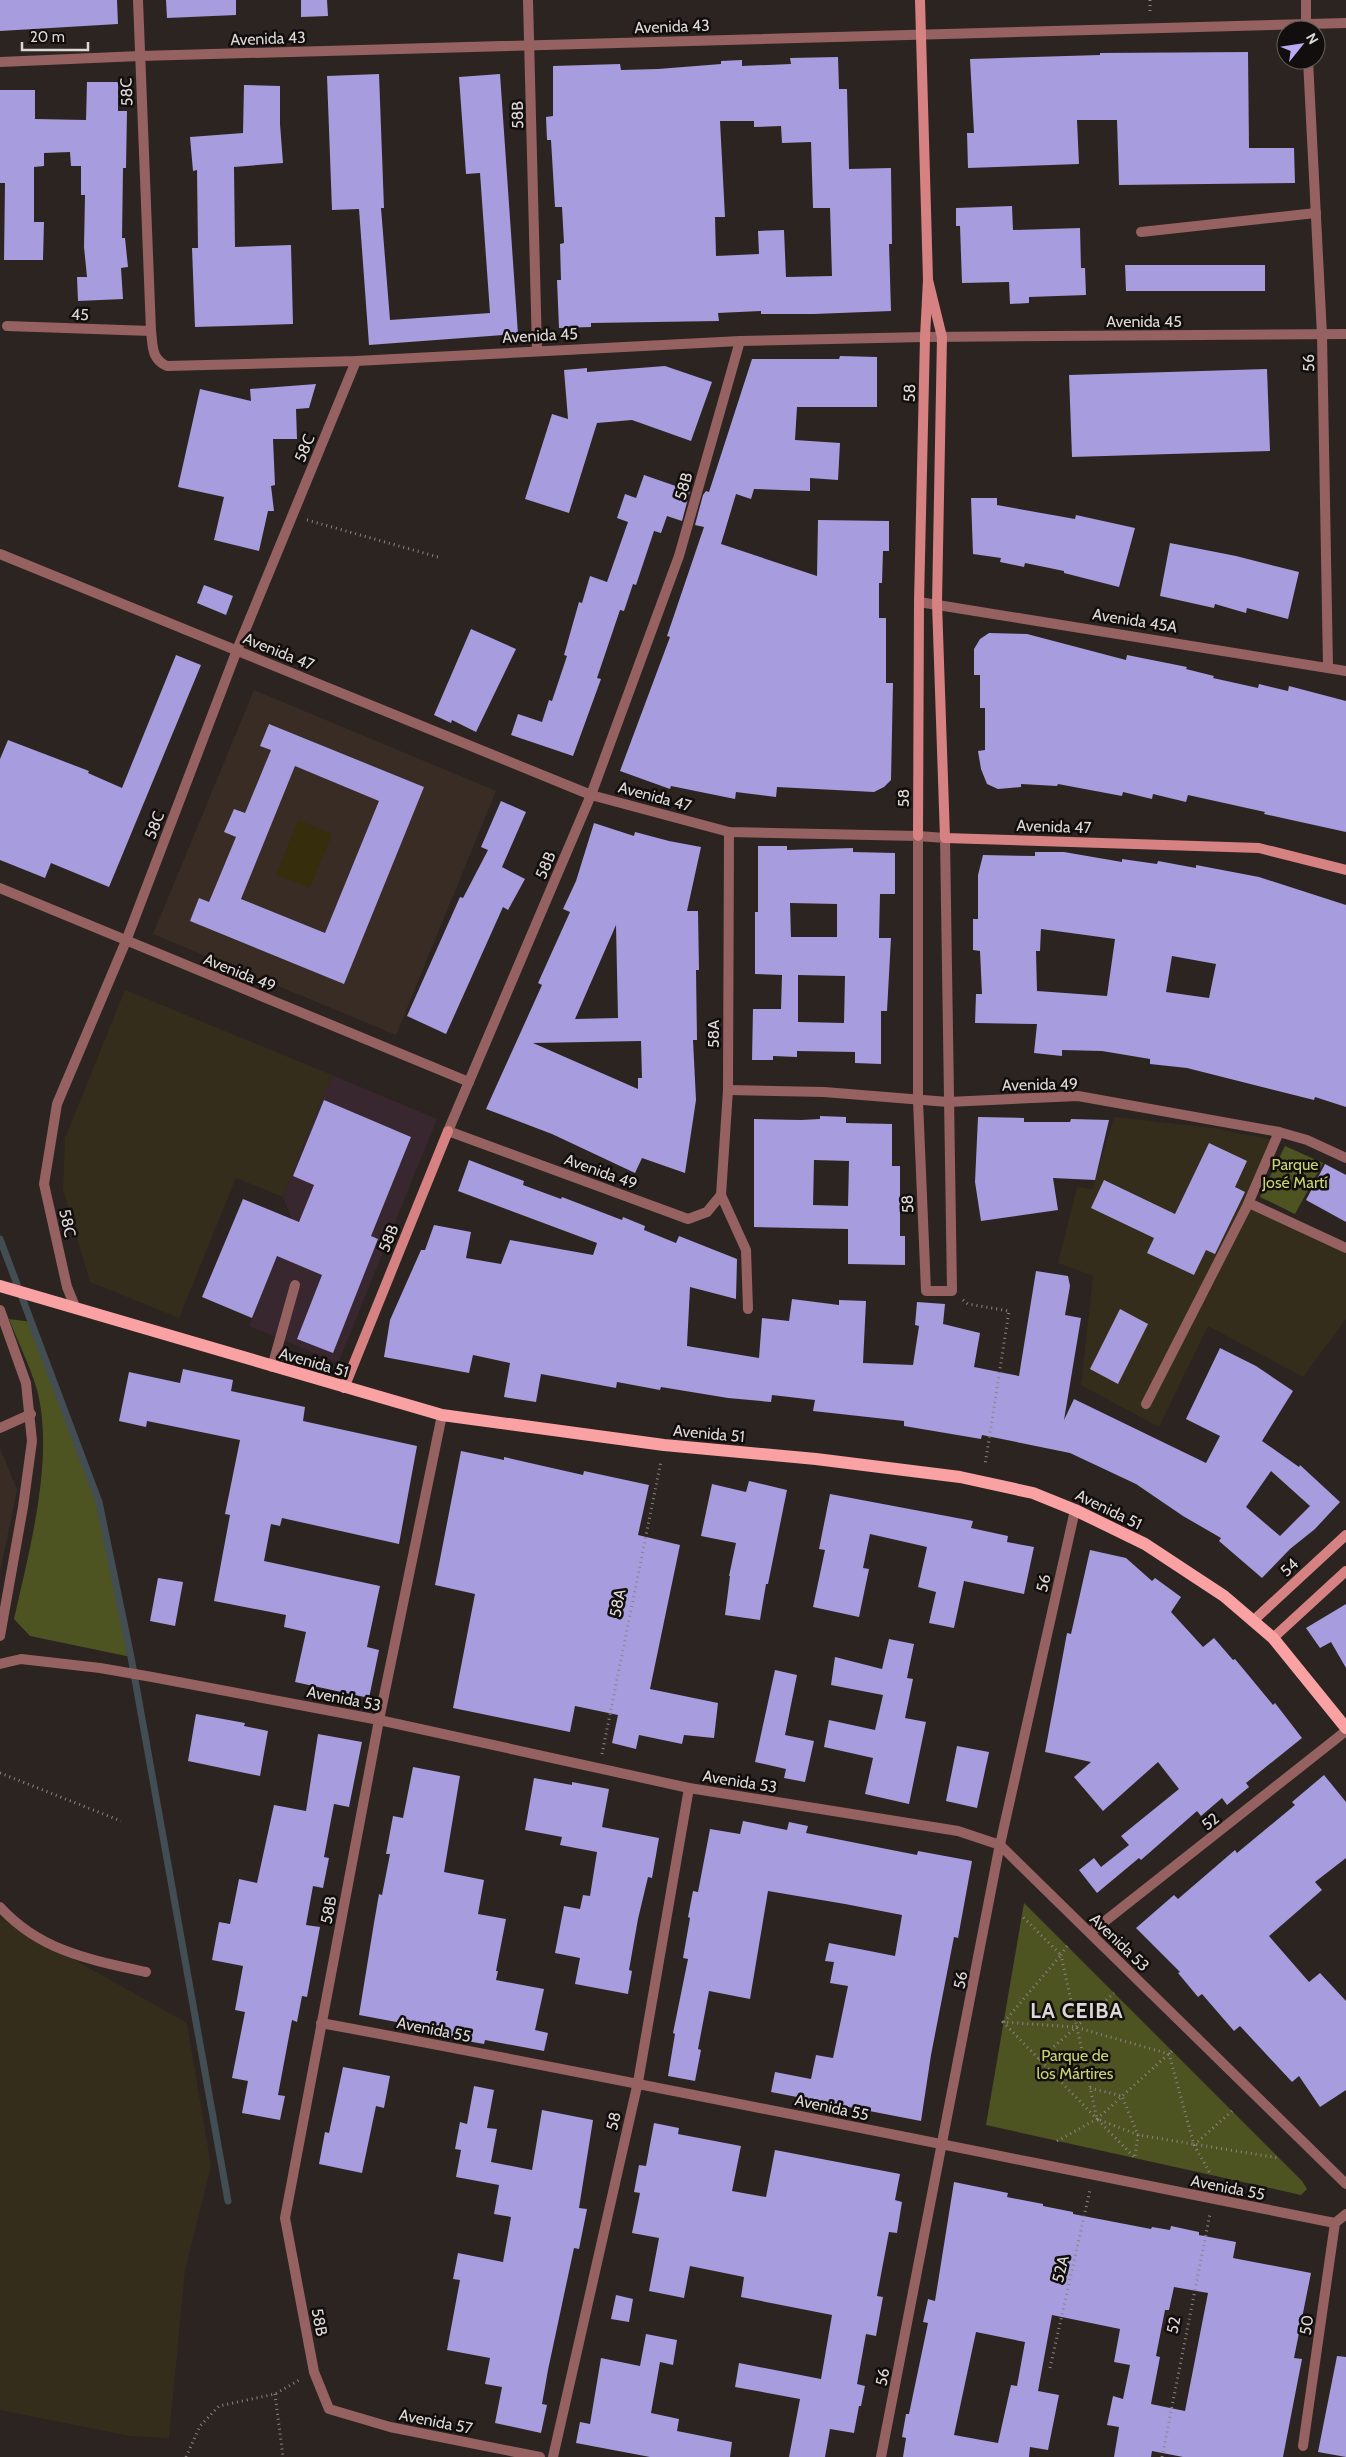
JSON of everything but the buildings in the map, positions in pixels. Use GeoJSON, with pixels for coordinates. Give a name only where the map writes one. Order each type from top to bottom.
{"type":"FeatureCollection","features":[{"type":"Feature","properties":{"kind":"main road","name":"Avenida 51"},"geometry":{"type":"LineString","coordinates":[[0,1286],[272,1367],[442,1415],[664,1445],[816,1459],[960,1477],[1033,1493],[1075,1510],[1145,1544],[1224,1596],[1272,1638],[1346,1729]]}},
{"type":"Feature","properties":{"kind":"street","name":"58C"},"geometry":{"type":"LineString","coordinates":[[138,0],[152,331],[154,355],[158,362]]}},
{"type":"Feature","properties":{"kind":"street","name":"58B"},"geometry":{"type":"LineString","coordinates":[[528,0],[537,350]]}},
{"type":"Feature","properties":{"kind":"street","name":"58"},"geometry":{"type":"LineString","coordinates":[[920,0],[928,280],[919,602],[918,1101],[926,1291],[952,1291],[946,838],[937,603],[942,337],[928,280]]}},
{"type":"Feature","properties":{"kind":"street"},"geometry":{"type":"LineString","coordinates":[[1306,0],[1306,20]]}},
{"type":"Feature","properties":{"kind":"street","name":"Avenida 43"},"geometry":{"type":"LineString","coordinates":[[1326,25],[1346,23]]}},
{"type":"Feature","properties":{"kind":"street","name":"Avenida 43"},"geometry":{"type":"LineString","coordinates":[[0,62],[140,56],[921,34],[1276,28]]}},
{"type":"Feature","properties":{"kind":"street","name":"56"},"geometry":{"type":"LineString","coordinates":[[1309,70],[1322,335],[1328,667]]}},
{"type":"Feature","properties":{"kind":"street"},"geometry":{"type":"LineString","coordinates":[[1141,232],[1316,213]]}},
{"type":"Feature","properties":{"kind":"street","name":"45"},"geometry":{"type":"LineString","coordinates":[[7,326],[152,331]]}},
{"type":"Feature","properties":{"kind":"street","name":"Avenida 45"},"geometry":{"type":"LineString","coordinates":[[942,337],[1346,334]]}},
{"type":"Feature","properties":{"kind":"street"},"geometry":{"type":"LineString","coordinates":[[925,337],[942,337]]}},
{"type":"Feature","properties":{"kind":"street","name":"Avenida 45"},"geometry":{"type":"LineString","coordinates":[[158,362],[167,366],[356,361],[537,350],[740,341],[925,337]]}},
{"type":"Feature","properties":{"kind":"street","name":"58B"},"geometry":{"type":"LineString","coordinates":[[344,1388],[448,1131],[591,795],[679,556],[740,341]]}},
{"type":"Feature","properties":{"kind":"street","name":"58C"},"geometry":{"type":"LineString","coordinates":[[76,1309],[67,1287],[44,1184],[57,1104],[126,941],[237,650],[356,361]]}},
{"type":"Feature","properties":{"kind":"street","name":"Avenida 47"},"geometry":{"type":"LineString","coordinates":[[0,554],[591,795],[729,832],[918,836],[1259,848],[1346,870]]}},
{"type":"Feature","properties":{"kind":"street","name":"Avenida 45A"},"geometry":{"type":"LineString","coordinates":[[919,602],[937,603],[1346,671]]}},
{"type":"Feature","properties":{"kind":"street","name":"58A"},"geometry":{"type":"LineString","coordinates":[[720,1196],[728,1090],[729,832]]}},
{"type":"Feature","properties":{"kind":"street","name":"Avenida 49"},"geometry":{"type":"LineString","coordinates":[[0,888],[469,1082]]}},
{"type":"Feature","properties":{"kind":"street","name":"Avenida 49"},"geometry":{"type":"LineString","coordinates":[[728,1090],[824,1092],[948,1102],[1078,1096],[1279,1132],[1307,1140],[1346,1158]]}},
{"type":"Feature","properties":{"kind":"street","name":"Avenida 49"},"geometry":{"type":"LineString","coordinates":[[448,1131],[688,1219],[707,1212],[720,1196]]}},
{"type":"Feature","properties":{"kind":"street"},"geometry":{"type":"LineString","coordinates":[[1146,1404],[1249,1203],[1279,1132]]}},
{"type":"Feature","properties":{"kind":"street"},"geometry":{"type":"LineString","coordinates":[[720,1196],[746,1250],[748,1308]]}},
{"type":"Feature","properties":{"kind":"street"},"geometry":{"type":"LineString","coordinates":[[1249,1203],[1346,1248]]}},
{"type":"Feature","properties":{"kind":"street"},"geometry":{"type":"LineString","coordinates":[[272,1367],[295,1286]]}},
{"type":"Feature","properties":{"kind":"street"},"geometry":{"type":"LineString","coordinates":[[0,1310],[26,1383],[31,1414],[32,1441],[29,1470],[0,1636]]}},
{"type":"Feature","properties":{"kind":"street"},"geometry":{"type":"LineString","coordinates":[[0,1428],[31,1414]]}},
{"type":"Feature","properties":{"kind":"street","name":"58B"},"geometry":{"type":"LineString","coordinates":[[329,2409],[314,2372],[285,2218],[379,1720],[442,1415]]}},
{"type":"Feature","properties":{"kind":"street","name":"56"},"geometry":{"type":"LineString","coordinates":[[881,2457],[1000,1845],[1075,1510]]}},
{"type":"Feature","properties":{"kind":"street","name":"54"},"geometry":{"type":"LineString","coordinates":[[1253,1621],[1346,1535]]}},
{"type":"Feature","properties":{"kind":"street"},"geometry":{"type":"LineString","coordinates":[[1272,1638],[1346,1571]]}},
{"type":"Feature","properties":{"kind":"street","name":"Avenida 53"},"geometry":{"type":"LineString","coordinates":[[0,1664],[21,1660],[100,1668],[152,1677],[379,1720],[689,1788],[958,1831],[1000,1845],[1346,2184]]}},
{"type":"Feature","properties":{"kind":"street","name":"52"},"geometry":{"type":"LineString","coordinates":[[1090,1934],[1346,1729]]}},
{"type":"Feature","properties":{"kind":"street","name":"58"},"geometry":{"type":"LineString","coordinates":[[553,2457],[638,2082],[689,1788]]}},
{"type":"Feature","properties":{"kind":"street"},"geometry":{"type":"LineString","coordinates":[[0,1908],[30,1934],[57,1949],[146,1972]]}},
{"type":"Feature","properties":{"kind":"street","name":"Avenida 55"},"geometry":{"type":"LineString","coordinates":[[321,2023],[638,2082],[1335,2223]]}},
{"type":"Feature","properties":{"kind":"street"},"geometry":{"type":"LineString","coordinates":[[1335,2223],[1346,2214]]}},
{"type":"Feature","properties":{"kind":"street","name":"50"},"geometry":{"type":"LineString","coordinates":[[1303,2446],[1335,2223]]}},
{"type":"Feature","properties":{"kind":"street","name":"Avenida 57"},"geometry":{"type":"LineString","coordinates":[[329,2409],[390,2427],[540,2457]]}},
{"type":"Feature","properties":{"kind":"path"},"geometry":{"type":"LineString","coordinates":[[292,516],[438,557]]}},
{"type":"Feature","properties":{"kind":"path"},"geometry":{"type":"LineString","coordinates":[[952,1291],[968,1304],[1008,1311],[983,1483]]}},
{"type":"Feature","properties":{"kind":"path","name":"58A"},"geometry":{"type":"LineString","coordinates":[[600,1767],[664,1445]]}},
{"type":"Feature","properties":{"kind":"path"},"geometry":{"type":"LineString","coordinates":[[0,1774],[121,1821]]}},
{"type":"Feature","properties":{"kind":"path"},"geometry":{"type":"LineString","coordinates":[[1022,1915],[1062,1955],[1075,2027],[1097,2119]]}},
{"type":"Feature","properties":{"kind":"path"},"geometry":{"type":"LineString","coordinates":[[1003,2022],[1062,1955],[1067,1946]]}},
{"type":"Feature","properties":{"kind":"path"},"geometry":{"type":"LineString","coordinates":[[1039,2060],[1114,1993]]}},
{"type":"Feature","properties":{"kind":"path"},"geometry":{"type":"LineString","coordinates":[[1003,2022],[1075,2027],[1171,2053]]}},
{"type":"Feature","properties":{"kind":"path"},"geometry":{"type":"LineString","coordinates":[[1003,2022],[1135,2158],[1138,2135],[1122,2096]]}},
{"type":"Feature","properties":{"kind":"path"},"geometry":{"type":"LineString","coordinates":[[1057,2141],[1097,2119],[1171,2053]]}},
{"type":"Feature","properties":{"kind":"path"},"geometry":{"type":"LineString","coordinates":[[1171,2053],[1194,2145],[1211,2175]]}},
{"type":"Feature","properties":{"kind":"path"},"geometry":{"type":"LineString","coordinates":[[1090,2088],[1122,2096]]}},
{"type":"Feature","properties":{"kind":"path"},"geometry":{"type":"LineString","coordinates":[[1194,2145],[1232,2111]]}},
{"type":"Feature","properties":{"kind":"path"},"geometry":{"type":"LineString","coordinates":[[1097,2119],[1138,2135],[1279,2158]]}},
{"type":"Feature","properties":{"kind":"path","name":"52A"},"geometry":{"type":"LineString","coordinates":[[1050,2368],[1093,2175]]}},
{"type":"Feature","properties":{"kind":"path","name":"52"},"geometry":{"type":"LineString","coordinates":[[1162,2457],[1213,2199]]}},
{"type":"Feature","properties":{"kind":"path"},"geometry":{"type":"LineString","coordinates":[[186,2457],[200,2426],[219,2406],[275,2394],[314,2372]]}},
{"type":"Feature","properties":{"kind":"path"},"geometry":{"type":"LineString","coordinates":[[275,2394],[283,2457]]}},
{"type":"Feature","properties":{"kind":"shaded area"},"geometry":{"type":"Polygon","coordinates":[[[254,690],[496,791],[396,1035],[153,934],[254,690]]]}},
{"type":"Feature","properties":{"kind":"shaded area"},"geometry":{"type":"Polygon","coordinates":[[[125,990],[332,1075],[283,1197],[236,1178],[179,1318],[90,1282],[63,1189],[65,1138],[125,990]]]}},
{"type":"Feature","properties":{"kind":"shaded area"},"geometry":{"type":"Polygon","coordinates":[[[332,1075],[437,1119],[338,1363],[249,1326],[292,1219],[283,1197],[332,1075]]]}},
{"type":"Feature","properties":{"kind":"shaded area"},"geometry":{"type":"Polygon","coordinates":[[[1114,1117],[1213,1128],[1278,1141],[1255,1201],[1346,1248],[1346,1319],[1303,1377],[1208,1326],[1159,1427],[1081,1385],[1093,1276],[1058,1263],[1077,1187],[1092,1189],[1114,1117]]]}},
{"type":"Feature","properties":{"kind":"shaded area"},"geometry":{"type":"Polygon","coordinates":[[[0,1448],[17,1490],[0,1572],[0,1448]]]}},
{"type":"Feature","properties":{"kind":"shaded area"},"geometry":{"type":"Polygon","coordinates":[[[0,1918],[187,2023],[211,2166],[185,2270],[169,2438],[130,2436],[0,2410],[0,1918]]]}},
{"type":"Feature","properties":{"kind":"green space","name":"Parque José Martí"},"geometry":{"type":"Polygon","coordinates":[[[1285,1146],[1323,1163],[1295,1214],[1260,1197],[1285,1146]]]}},
{"type":"Feature","properties":{"kind":"green space"},"geometry":{"type":"Polygon","coordinates":[[[9,1319],[32,1322],[99,1502],[131,1657],[30,1636],[14,1619],[33,1535],[42,1474],[43,1445],[42,1416],[37,1390],[9,1319]]]}},
{"type":"Feature","properties":{"kind":"green space","name":"Parque de los Mártires"},"geometry":{"type":"Polygon","coordinates":[[[1024,1903],[1302,2181],[1307,2189],[1301,2195],[986,2125],[1024,1903]]]}},
{"type":"Feature","properties":{"kind":"sand"},"geometry":{"type":"Polygon","coordinates":[[[298,820],[332,834],[310,888],[276,875],[298,820]]]}},
{"type":"Feature","properties":{"kind":"waterway"},"geometry":{"type":"LineString","coordinates":[[0,1239],[99,1502],[131,1657],[228,2201]]}},
{"type":"Feature","properties":{"kind":"district","name":"LA CEIBA"},"geometry":{"type":"Point","coordinates":[1077,2011]}}]}
